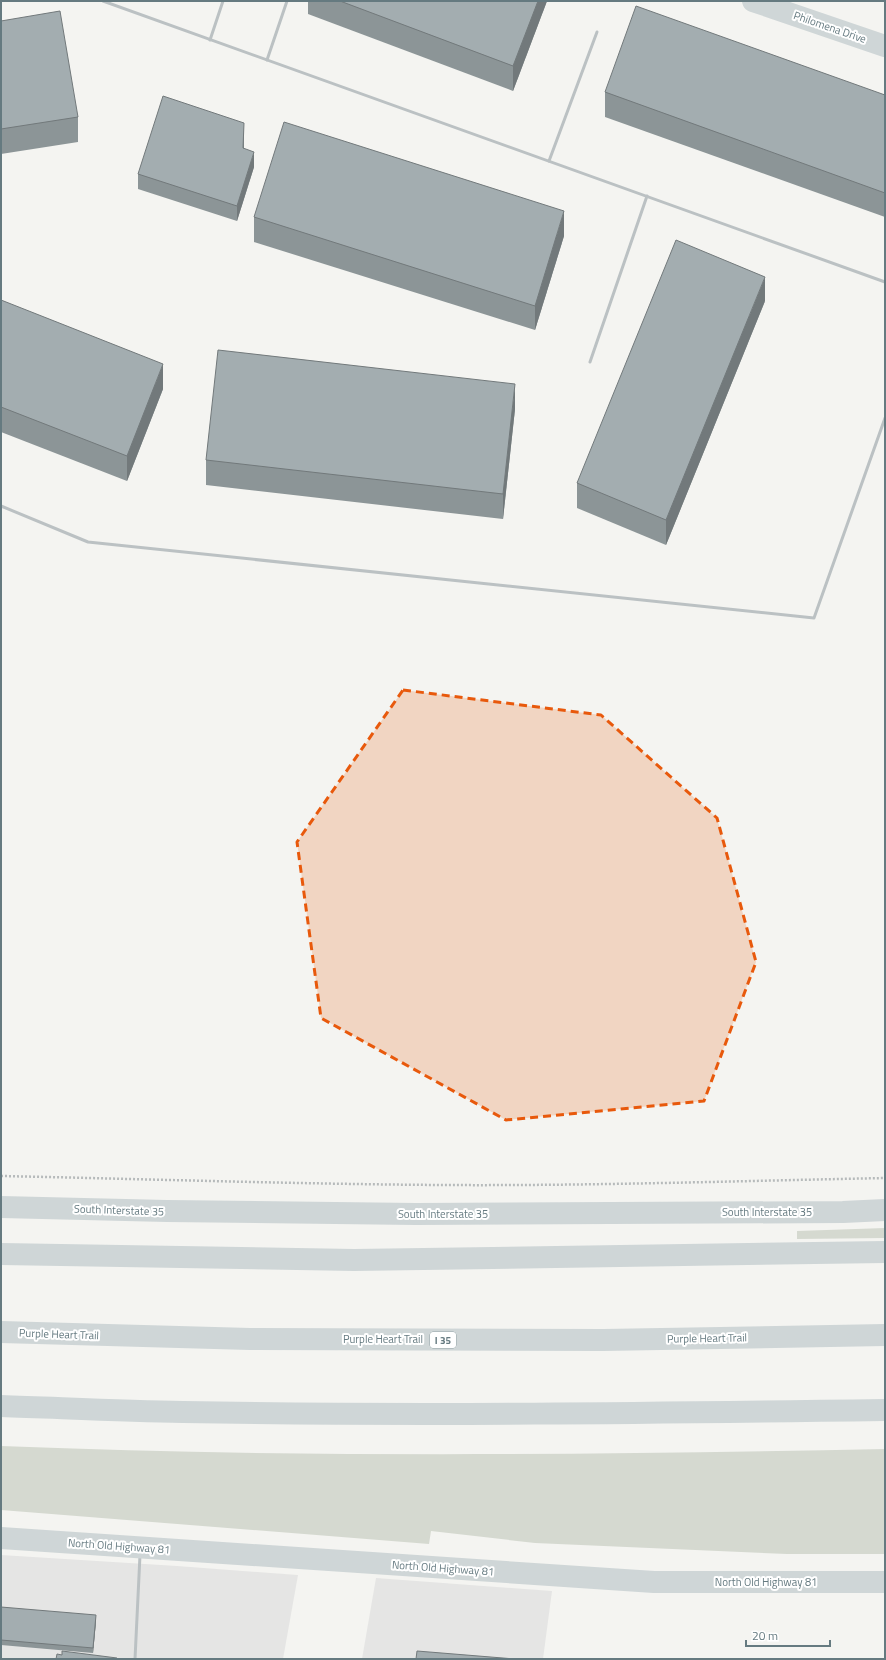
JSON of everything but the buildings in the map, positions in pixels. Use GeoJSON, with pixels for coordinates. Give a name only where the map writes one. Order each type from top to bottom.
{"type":"FeatureCollection","features":[{"type":"Feature","properties":{"kind":"main road","name":"Philomena Drive"},"geometry":{"type":"LineString","coordinates":[[753,1],[885,46]]}},
{"type":"Feature","properties":{"kind":"main road","name":"South Interstate 35"},"geometry":{"type":"LineString","coordinates":[[1,1207],[409,1214],[836,1212],[885,1210]]}},
{"type":"Feature","properties":{"kind":"main road"},"geometry":{"type":"LineString","coordinates":[[1,1254],[354,1260],[885,1252]]}},
{"type":"Feature","properties":{"kind":"main road","name":"Purple Heart Trail"},"geometry":{"type":"LineString","coordinates":[[1,1332],[250,1339],[602,1340],[885,1335]]}},
{"type":"Feature","properties":{"kind":"main road"},"geometry":{"type":"LineString","coordinates":[[1,1406],[182,1412],[401,1414],[885,1410]]}},
{"type":"Feature","properties":{"kind":"main road","name":"North Old Highway 81"},"geometry":{"type":"LineString","coordinates":[[1,1538],[654,1582],[885,1582]]}},
{"type":"Feature","properties":{"kind":"lane"},"geometry":{"type":"LineString","coordinates":[[103,1],[885,282]]}},
{"type":"Feature","properties":{"kind":"lane"},"geometry":{"type":"LineString","coordinates":[[210,40],[223,1]]}},
{"type":"Feature","properties":{"kind":"lane"},"geometry":{"type":"LineString","coordinates":[[267,60],[287,1]]}},
{"type":"Feature","properties":{"kind":"lane"},"geometry":{"type":"LineString","coordinates":[[550,161],[597,32]]}},
{"type":"Feature","properties":{"kind":"lane"},"geometry":{"type":"LineString","coordinates":[[590,362],[647,196]]}},
{"type":"Feature","properties":{"kind":"lane"},"geometry":{"type":"LineString","coordinates":[[1,506],[88,542],[814,618],[885,418]]}},
{"type":"Feature","properties":{"kind":"lane"},"geometry":{"type":"LineString","coordinates":[[135,1659],[141,1548]]}},
{"type":"Feature","properties":{"kind":"path"},"geometry":{"type":"LineString","coordinates":[[1,1176],[307,1184],[435,1185],[722,1182],[885,1178]]}},
{"type":"Feature","properties":{"kind":"highlighted area"},"geometry":{"type":"Polygon","coordinates":[[[403,690],[601,715],[717,818],[756,962],[704,1101],[506,1120],[321,1018],[297,842],[403,690]]]}},
{"type":"Feature","properties":{"kind":"shaded area"},"geometry":{"type":"Polygon","coordinates":[[[885,1228],[885,1238],[797,1239],[797,1231],[885,1228]]]}},
{"type":"Feature","properties":{"kind":"shaded area"},"geometry":{"type":"Polygon","coordinates":[[[1,1446],[111,1450],[332,1454],[664,1453],[885,1449],[885,1554],[787,1554],[535,1543],[431,1531],[429,1544],[1,1510],[1,1446]]]}},
{"type":"Feature","properties":{"kind":"shaded area"},"geometry":{"type":"Polygon","coordinates":[[[1,1555],[298,1575],[283,1659],[1,1659],[1,1555]]]}},
{"type":"Feature","properties":{"kind":"shaded area"},"geometry":{"type":"Polygon","coordinates":[[[376,1578],[552,1591],[543,1659],[362,1659],[376,1578]]]}}]}
